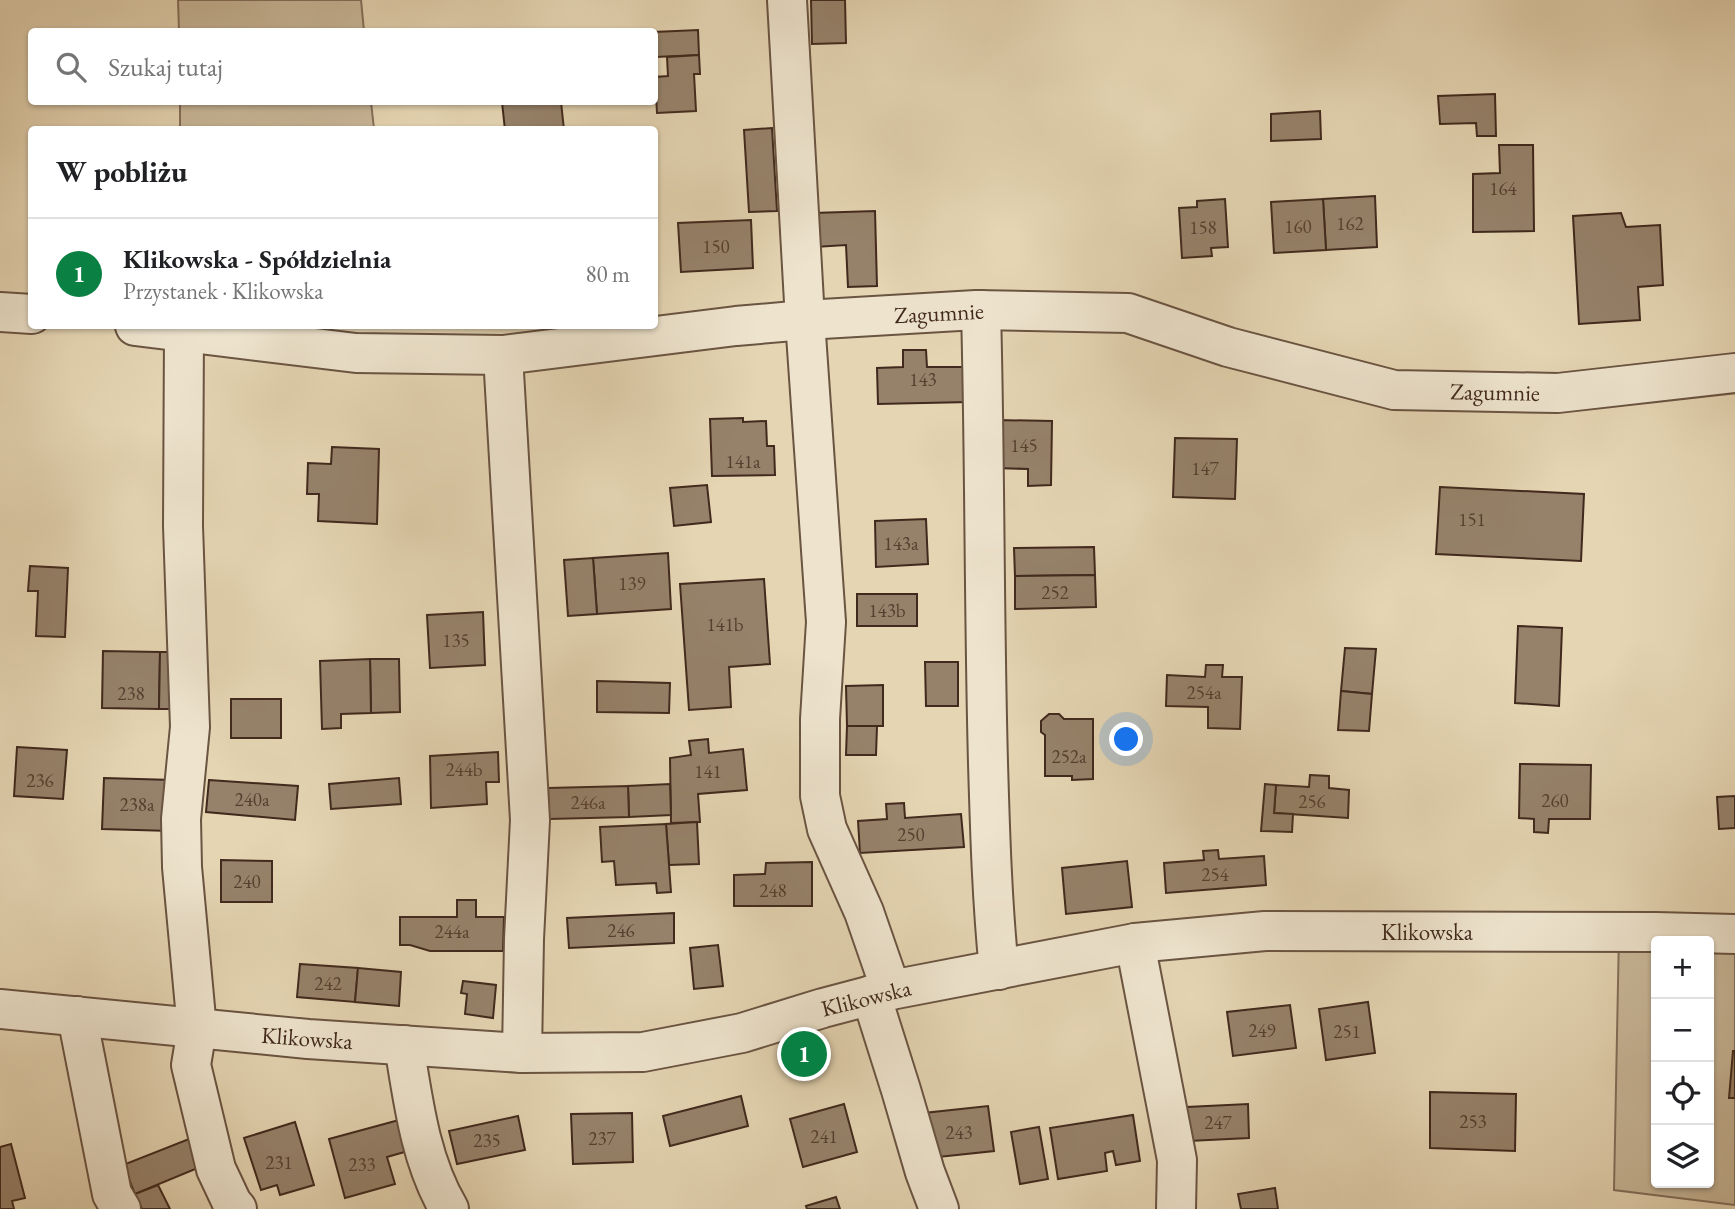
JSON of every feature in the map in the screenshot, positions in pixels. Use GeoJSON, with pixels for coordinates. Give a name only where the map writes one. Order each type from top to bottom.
{"type":"FeatureCollection","features":[{"type":"Feature","properties":{"kind":"street"},"geometry":{"type":"LineString","coordinates":[[788,0],[805,320],[826,622],[820,719],[820,796],[827,830],[864,912],[901,1090],[939,1209]]}},
{"type":"Feature","properties":{"kind":"street"},"geometry":{"type":"LineString","coordinates":[[981,310],[985,676],[992,902],[999,970]]}},
{"type":"Feature","properties":{"kind":"street","name":"Zagumnie"},"geometry":{"type":"LineString","coordinates":[[164,329],[356,353],[503,355],[805,320],[981,310],[1128,313],[1228,346],[1394,390],[1558,393],[1735,373]]}},
{"type":"Feature","properties":{"kind":"street"},"geometry":{"type":"LineString","coordinates":[[0,312],[28,314]]}},
{"type":"Feature","properties":{"kind":"street"},"geometry":{"type":"LineString","coordinates":[[184,331],[183,526],[190,727],[181,819],[181,867],[197,1029],[191,1065],[216,1170],[237,1209]]}},
{"type":"Feature","properties":{"kind":"street"},"geometry":{"type":"LineString","coordinates":[[503,355],[530,820],[522,1053]]}},
{"type":"Feature","properties":{"kind":"street","name":"Klikowska"},"geometry":{"type":"LineString","coordinates":[[0,1009],[308,1039],[522,1053],[643,1052],[742,1033],[881,992],[1135,943],[1265,932],[1735,934]]}},
{"type":"Feature","properties":{"kind":"street"},"geometry":{"type":"LineString","coordinates":[[1135,943],[1177,1160],[1176,1209]]}},
{"type":"Feature","properties":{"kind":"street"},"geometry":{"type":"LineString","coordinates":[[77,1016],[112,1194],[121,1209]]}},
{"type":"Feature","properties":{"kind":"street"},"geometry":{"type":"LineString","coordinates":[[404,1045],[418,1128],[439,1193],[449,1209]]}},
{"type":"Feature","properties":{"kind":"shaded area"},"geometry":{"type":"Polygon","coordinates":[[[178,0],[361,0],[364,28],[179,28],[178,0]]]}},
{"type":"Feature","properties":{"kind":"shaded area"},"geometry":{"type":"Polygon","coordinates":[[[180,105],[371,105],[374,126],[180,126],[180,105]]]}},
{"type":"Feature","properties":{"kind":"shaded area"},"geometry":{"type":"Polygon","coordinates":[[[1619,932],[1735,934],[1735,1205],[1614,1190],[1619,932]]]}},
{"type":"Feature","properties":{"kind":"building"},"geometry":{"type":"Polygon","coordinates":[[[811,0],[845,0],[846,43],[812,44],[811,0]]]}},
{"type":"Feature","properties":{"kind":"building"},"geometry":{"type":"Polygon","coordinates":[[[698,30],[699,55],[658,57],[658,32],[698,30]]]}},
{"type":"Feature","properties":{"kind":"building"},"geometry":{"type":"Polygon","coordinates":[[[699,55],[700,74],[694,74],[696,111],[657,113],[658,77],[668,76],[667,57],[699,55]]]}},
{"type":"Feature","properties":{"kind":"building"},"geometry":{"type":"Polygon","coordinates":[[[1495,94],[1496,136],[1477,136],[1476,123],[1440,124],[1438,96],[1495,94]]]}},
{"type":"Feature","properties":{"kind":"building"},"geometry":{"type":"Polygon","coordinates":[[[502,105],[561,105],[564,126],[505,126],[502,105]]]}},
{"type":"Feature","properties":{"kind":"building"},"geometry":{"type":"Polygon","coordinates":[[[1320,111],[1321,139],[1271,141],[1271,114],[1320,111]]]}},
{"type":"Feature","properties":{"kind":"building"},"geometry":{"type":"Polygon","coordinates":[[[772,128],[777,211],[749,212],[744,130],[772,128]]]}},
{"type":"Feature","properties":{"kind":"building"},"geometry":{"type":"Polygon","coordinates":[[[1499,145],[1533,145],[1534,231],[1473,232],[1473,174],[1500,173],[1499,145]]]}},
{"type":"Feature","properties":{"kind":"building"},"geometry":{"type":"Polygon","coordinates":[[[1375,196],[1377,247],[1326,250],[1323,199],[1375,196]]]}},
{"type":"Feature","properties":{"kind":"building"},"geometry":{"type":"Polygon","coordinates":[[[1225,199],[1228,247],[1211,248],[1212,256],[1182,258],[1179,208],[1197,207],[1197,201],[1225,199]]]}},
{"type":"Feature","properties":{"kind":"building"},"geometry":{"type":"Polygon","coordinates":[[[1323,199],[1326,250],[1274,253],[1271,202],[1323,199]]]}},
{"type":"Feature","properties":{"kind":"building"},"geometry":{"type":"Polygon","coordinates":[[[875,211],[877,286],[848,287],[846,245],[815,247],[813,213],[875,211]]]}},
{"type":"Feature","properties":{"kind":"building"},"geometry":{"type":"Polygon","coordinates":[[[1621,213],[1626,227],[1660,225],[1663,285],[1638,287],[1640,320],[1579,324],[1573,216],[1621,213]]]}},
{"type":"Feature","properties":{"kind":"building"},"geometry":{"type":"Polygon","coordinates":[[[751,220],[753,268],[681,272],[678,223],[751,220]]]}},
{"type":"Feature","properties":{"kind":"building"},"geometry":{"type":"Polygon","coordinates":[[[903,350],[926,350],[927,367],[968,367],[969,402],[878,404],[877,368],[903,367],[903,350]]]}},
{"type":"Feature","properties":{"kind":"building"},"geometry":{"type":"Polygon","coordinates":[[[743,418],[743,422],[766,421],[767,446],[774,446],[775,475],[712,476],[710,419],[743,418]]]}},
{"type":"Feature","properties":{"kind":"building"},"geometry":{"type":"Polygon","coordinates":[[[997,420],[1052,421],[1051,485],[1028,486],[1028,469],[996,468],[997,420]]]}},
{"type":"Feature","properties":{"kind":"building"},"geometry":{"type":"Polygon","coordinates":[[[1175,438],[1237,439],[1235,499],[1173,497],[1175,438]]]}},
{"type":"Feature","properties":{"kind":"building"},"geometry":{"type":"Polygon","coordinates":[[[332,447],[379,449],[377,524],[318,521],[319,494],[307,494],[308,463],[331,464],[332,447]]]}},
{"type":"Feature","properties":{"kind":"building"},"geometry":{"type":"Polygon","coordinates":[[[707,485],[711,522],[674,526],[670,488],[707,485]]]}},
{"type":"Feature","properties":{"kind":"building"},"geometry":{"type":"Polygon","coordinates":[[[1440,487],[1584,494],[1581,561],[1436,554],[1440,487]]]}},
{"type":"Feature","properties":{"kind":"building"},"geometry":{"type":"Polygon","coordinates":[[[926,519],[928,564],[876,567],[875,521],[926,519]]]}},
{"type":"Feature","properties":{"kind":"building"},"geometry":{"type":"Polygon","coordinates":[[[1094,547],[1095,575],[1015,576],[1014,548],[1094,547]]]}},
{"type":"Feature","properties":{"kind":"building"},"geometry":{"type":"Polygon","coordinates":[[[668,553],[671,609],[597,614],[593,558],[668,553]]]}},
{"type":"Feature","properties":{"kind":"building"},"geometry":{"type":"Polygon","coordinates":[[[593,558],[597,614],[568,616],[564,560],[593,558]]]}},
{"type":"Feature","properties":{"kind":"building"},"geometry":{"type":"Polygon","coordinates":[[[30,566],[68,568],[65,637],[36,636],[38,591],[28,591],[30,566]]]}},
{"type":"Feature","properties":{"kind":"building"},"geometry":{"type":"Polygon","coordinates":[[[1095,575],[1096,607],[1015,609],[1015,576],[1095,575]]]}},
{"type":"Feature","properties":{"kind":"building"},"geometry":{"type":"Polygon","coordinates":[[[764,579],[770,664],[729,667],[731,707],[689,710],[680,584],[764,579]]]}},
{"type":"Feature","properties":{"kind":"building"},"geometry":{"type":"Polygon","coordinates":[[[857,594],[917,594],[917,626],[857,626],[857,594]]]}},
{"type":"Feature","properties":{"kind":"building"},"geometry":{"type":"Polygon","coordinates":[[[483,612],[485,665],[430,668],[427,615],[483,612]]]}},
{"type":"Feature","properties":{"kind":"building"},"geometry":{"type":"Polygon","coordinates":[[[1518,626],[1562,628],[1559,706],[1515,703],[1518,626]]]}},
{"type":"Feature","properties":{"kind":"building"},"geometry":{"type":"Polygon","coordinates":[[[1345,648],[1376,649],[1372,694],[1341,691],[1345,648]]]}},
{"type":"Feature","properties":{"kind":"building"},"geometry":{"type":"Polygon","coordinates":[[[103,651],[160,652],[159,709],[102,708],[103,651]]]}},
{"type":"Feature","properties":{"kind":"building"},"geometry":{"type":"Polygon","coordinates":[[[160,652],[178,652],[178,709],[159,709],[160,652]]]}},
{"type":"Feature","properties":{"kind":"building"},"geometry":{"type":"Polygon","coordinates":[[[370,659],[399,659],[400,712],[371,713],[370,659]]]}},
{"type":"Feature","properties":{"kind":"building"},"geometry":{"type":"Polygon","coordinates":[[[370,659],[371,713],[341,714],[341,728],[322,729],[320,661],[370,659]]]}},
{"type":"Feature","properties":{"kind":"building"},"geometry":{"type":"Polygon","coordinates":[[[925,662],[958,662],[958,706],[926,706],[925,662]]]}},
{"type":"Feature","properties":{"kind":"building"},"geometry":{"type":"Polygon","coordinates":[[[1206,665],[1223,665],[1222,677],[1242,677],[1240,729],[1208,728],[1208,707],[1166,706],[1167,675],[1205,677],[1206,665]]]}},
{"type":"Feature","properties":{"kind":"building"},"geometry":{"type":"Polygon","coordinates":[[[597,681],[670,683],[669,713],[597,712],[597,681]]]}},
{"type":"Feature","properties":{"kind":"building"},"geometry":{"type":"Polygon","coordinates":[[[883,685],[883,726],[847,726],[846,686],[883,685]]]}},
{"type":"Feature","properties":{"kind":"building"},"geometry":{"type":"Polygon","coordinates":[[[1341,691],[1372,694],[1369,731],[1338,730],[1341,691]]]}},
{"type":"Feature","properties":{"kind":"building"},"geometry":{"type":"Polygon","coordinates":[[[231,699],[281,699],[281,738],[231,738],[231,699]]]}},
{"type":"Feature","properties":{"kind":"building"},"geometry":{"type":"Polygon","coordinates":[[[1049,714],[1059,714],[1064,719],[1093,719],[1093,779],[1072,780],[1072,776],[1045,776],[1045,735],[1041,732],[1041,721],[1049,714]]]}},
{"type":"Feature","properties":{"kind":"building"},"geometry":{"type":"Polygon","coordinates":[[[847,726],[877,726],[876,755],[846,755],[847,726]]]}},
{"type":"Feature","properties":{"kind":"building"},"geometry":{"type":"Polygon","coordinates":[[[708,739],[709,753],[743,749],[747,790],[698,794],[700,822],[671,823],[670,758],[691,755],[689,741],[708,739]]]}},
{"type":"Feature","properties":{"kind":"building"},"geometry":{"type":"Polygon","coordinates":[[[17,747],[67,750],[63,799],[14,796],[17,747]]]}},
{"type":"Feature","properties":{"kind":"building"},"geometry":{"type":"Polygon","coordinates":[[[498,752],[499,782],[486,782],[487,804],[431,808],[430,756],[498,752]]]}},
{"type":"Feature","properties":{"kind":"building"},"geometry":{"type":"Polygon","coordinates":[[[1520,764],[1591,765],[1590,819],[1549,819],[1548,833],[1534,832],[1534,819],[1519,818],[1520,764]]]}},
{"type":"Feature","properties":{"kind":"building"},"geometry":{"type":"Polygon","coordinates":[[[1310,775],[1329,776],[1329,788],[1349,790],[1348,818],[1274,813],[1276,785],[1309,787],[1310,775]]]}},
{"type":"Feature","properties":{"kind":"building"},"geometry":{"type":"Polygon","coordinates":[[[104,778],[172,780],[171,831],[102,829],[104,778]]]}},
{"type":"Feature","properties":{"kind":"building"},"geometry":{"type":"Polygon","coordinates":[[[399,778],[401,804],[331,809],[329,784],[399,778]]]}},
{"type":"Feature","properties":{"kind":"building"},"geometry":{"type":"Polygon","coordinates":[[[209,780],[298,786],[295,820],[206,812],[209,780]]]}},
{"type":"Feature","properties":{"kind":"building"},"geometry":{"type":"Polygon","coordinates":[[[670,784],[671,815],[629,817],[628,786],[670,784]]]}},
{"type":"Feature","properties":{"kind":"building"},"geometry":{"type":"Polygon","coordinates":[[[1265,784],[1276,785],[1274,813],[1293,814],[1292,832],[1261,831],[1265,784]]]}},
{"type":"Feature","properties":{"kind":"building"},"geometry":{"type":"Polygon","coordinates":[[[628,786],[629,817],[549,819],[548,788],[628,786]]]}},
{"type":"Feature","properties":{"kind":"building"},"geometry":{"type":"Polygon","coordinates":[[[1735,796],[1735,828],[1719,829],[1717,797],[1735,796]]]}},
{"type":"Feature","properties":{"kind":"building"},"geometry":{"type":"Polygon","coordinates":[[[904,803],[905,818],[961,814],[964,847],[860,853],[858,821],[887,819],[886,804],[904,803]]]}},
{"type":"Feature","properties":{"kind":"building"},"geometry":{"type":"Polygon","coordinates":[[[697,822],[699,864],[669,865],[666,824],[697,822]]]}},
{"type":"Feature","properties":{"kind":"building"},"geometry":{"type":"Polygon","coordinates":[[[666,824],[671,892],[657,893],[656,883],[616,885],[614,861],[602,862],[600,827],[666,824]]]}},
{"type":"Feature","properties":{"kind":"building"},"geometry":{"type":"Polygon","coordinates":[[[1218,850],[1219,859],[1264,856],[1266,885],[1166,893],[1164,863],[1204,860],[1203,851],[1218,850]]]}},
{"type":"Feature","properties":{"kind":"building"},"geometry":{"type":"Polygon","coordinates":[[[221,860],[272,861],[272,902],[221,902],[221,860]]]}},
{"type":"Feature","properties":{"kind":"building"},"geometry":{"type":"Polygon","coordinates":[[[1127,861],[1132,907],[1066,914],[1062,868],[1127,861]]]}},
{"type":"Feature","properties":{"kind":"building"},"geometry":{"type":"Polygon","coordinates":[[[812,862],[812,906],[734,906],[734,875],[765,874],[766,863],[812,862]]]}},
{"type":"Feature","properties":{"kind":"building"},"geometry":{"type":"Polygon","coordinates":[[[457,900],[476,900],[476,917],[504,917],[503,951],[430,951],[400,945],[400,917],[457,917],[457,900]]]}},
{"type":"Feature","properties":{"kind":"building"},"geometry":{"type":"Polygon","coordinates":[[[674,913],[674,943],[569,948],[567,918],[674,913]]]}},
{"type":"Feature","properties":{"kind":"building"},"geometry":{"type":"Polygon","coordinates":[[[718,945],[723,986],[694,989],[690,948],[718,945]]]}},
{"type":"Feature","properties":{"kind":"building"},"geometry":{"type":"Polygon","coordinates":[[[300,964],[358,968],[355,1002],[297,997],[300,964]]]}},
{"type":"Feature","properties":{"kind":"building"},"geometry":{"type":"Polygon","coordinates":[[[358,968],[401,972],[399,1006],[355,1002],[358,968]]]}},
{"type":"Feature","properties":{"kind":"building"},"geometry":{"type":"Polygon","coordinates":[[[463,981],[496,985],[493,1018],[465,1014],[467,994],[461,993],[463,981]]]}},
{"type":"Feature","properties":{"kind":"building"},"geometry":{"type":"Polygon","coordinates":[[[1368,1002],[1375,1053],[1326,1060],[1319,1009],[1368,1002]]]}},
{"type":"Feature","properties":{"kind":"building"},"geometry":{"type":"Polygon","coordinates":[[[1290,1005],[1296,1048],[1233,1056],[1227,1012],[1290,1005]]]}},
{"type":"Feature","properties":{"kind":"building"},"geometry":{"type":"Polygon","coordinates":[[[1733,1051],[1735,1098],[1729,1098],[1733,1051]]]}},
{"type":"Feature","properties":{"kind":"building"},"geometry":{"type":"Polygon","coordinates":[[[1430,1092],[1516,1094],[1515,1151],[1430,1148],[1430,1092]]]}},
{"type":"Feature","properties":{"kind":"building"},"geometry":{"type":"Polygon","coordinates":[[[741,1096],[748,1126],[670,1146],[663,1116],[741,1096]]]}},
{"type":"Feature","properties":{"kind":"building"},"geometry":{"type":"Polygon","coordinates":[[[844,1104],[857,1152],[803,1167],[790,1119],[844,1104]]]}},
{"type":"Feature","properties":{"kind":"building"},"geometry":{"type":"Polygon","coordinates":[[[1248,1104],[1249,1138],[1189,1141],[1187,1107],[1248,1104]]]}},
{"type":"Feature","properties":{"kind":"building"},"geometry":{"type":"Polygon","coordinates":[[[988,1106],[994,1151],[929,1158],[924,1113],[988,1106]]]}},
{"type":"Feature","properties":{"kind":"building"},"geometry":{"type":"Polygon","coordinates":[[[632,1113],[633,1162],[573,1164],[571,1114],[632,1113]]]}},
{"type":"Feature","properties":{"kind":"building"},"geometry":{"type":"Polygon","coordinates":[[[1133,1115],[1140,1161],[1116,1165],[1113,1151],[1105,1153],[1107,1171],[1058,1179],[1050,1128],[1133,1115]]]}},
{"type":"Feature","properties":{"kind":"building"},"geometry":{"type":"Polygon","coordinates":[[[518,1116],[525,1150],[457,1164],[449,1131],[518,1116]]]}},
{"type":"Feature","properties":{"kind":"building"},"geometry":{"type":"Polygon","coordinates":[[[399,1120],[408,1151],[387,1157],[395,1184],[345,1198],[329,1139],[399,1120]]]}},
{"type":"Feature","properties":{"kind":"building"},"geometry":{"type":"Polygon","coordinates":[[[295,1122],[314,1185],[280,1195],[277,1185],[261,1190],[244,1138],[295,1122]]]}},
{"type":"Feature","properties":{"kind":"building"},"geometry":{"type":"Polygon","coordinates":[[[1039,1127],[1048,1179],[1020,1184],[1011,1132],[1039,1127]]]}},
{"type":"Feature","properties":{"kind":"building"},"geometry":{"type":"Polygon","coordinates":[[[194,1137],[205,1165],[135,1194],[123,1165],[194,1137]]]}},
{"type":"Feature","properties":{"kind":"building"},"geometry":{"type":"Polygon","coordinates":[[[11,1144],[25,1198],[12,1201],[14,1209],[0,1209],[0,1147],[11,1144]]]}},
{"type":"Feature","properties":{"kind":"building"},"geometry":{"type":"Polygon","coordinates":[[[158,1185],[170,1209],[142,1209],[135,1194],[158,1185]]]}},
{"type":"Feature","properties":{"kind":"building"},"geometry":{"type":"Polygon","coordinates":[[[1275,1188],[1278,1209],[1241,1209],[1238,1194],[1275,1188]]]}},
{"type":"Feature","properties":{"kind":"building"},"geometry":{"type":"Polygon","coordinates":[[[836,1197],[840,1209],[807,1209],[806,1206],[836,1197]]]}},
{"type":"Feature","properties":{"kind":"place","name":"Klikowska - Spółdzielnia"},"geometry":{"type":"Point","coordinates":[804,1054]}}]}
